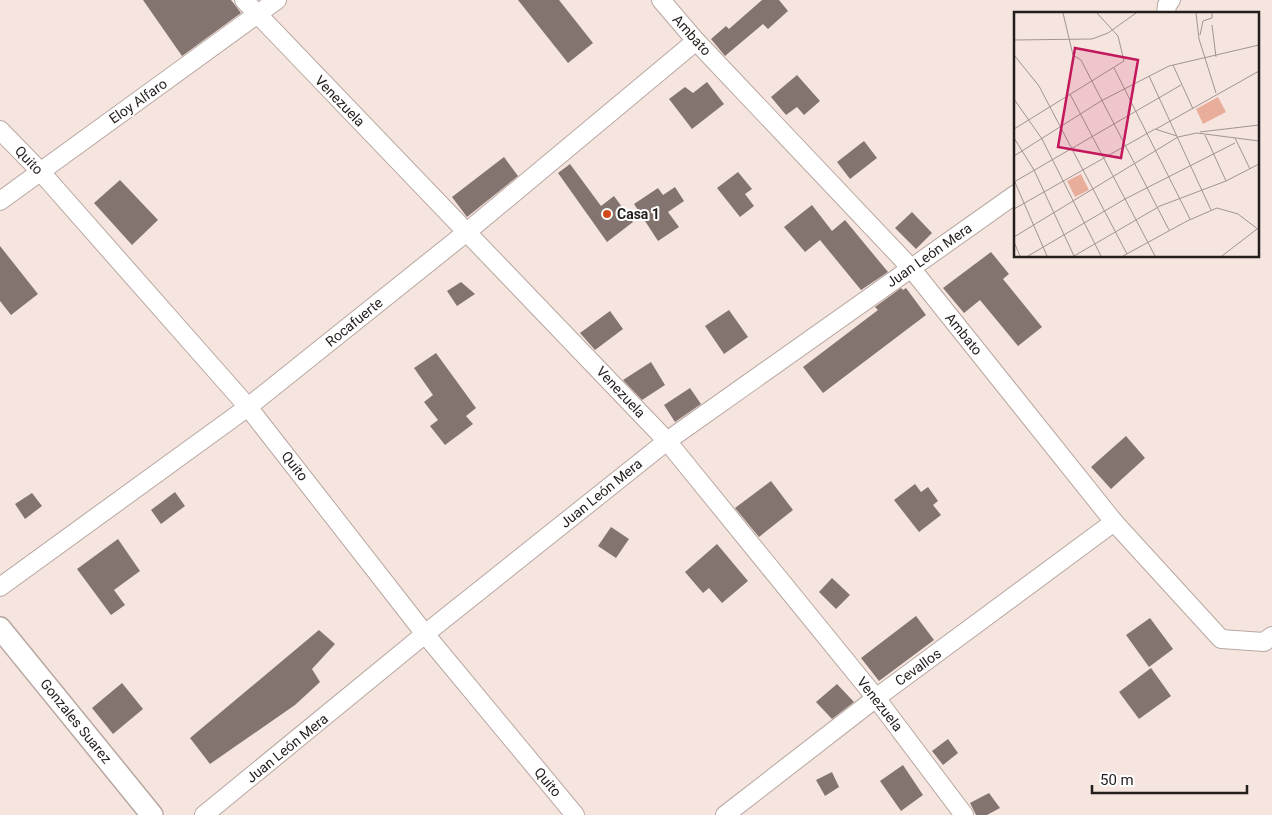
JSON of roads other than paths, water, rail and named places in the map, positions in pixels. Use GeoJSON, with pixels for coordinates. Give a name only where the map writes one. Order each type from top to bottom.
{"type":"FeatureCollection","features":[{"type":"Feature","properties":{"kind":"street","name":"Venezuela"},"geometry":{"type":"LineString","coordinates":[[244,0],[257,16],[468,231],[667,441],[876,698],[964,815]]}},
{"type":"Feature","properties":{"kind":"street","name":"Eloy Alfaro"},"geometry":{"type":"LineString","coordinates":[[0,201],[257,16],[276,0]]}},
{"type":"Feature","properties":{"kind":"street","name":"Ambato"},"geometry":{"type":"LineString","coordinates":[[661,0],[696,40],[911,268],[1114,522],[1221,639],[1264,642],[1272,636]]}},
{"type":"Feature","properties":{"kind":"street"},"geometry":{"type":"LineString","coordinates":[[1166,12],[1167,5],[1172,0]]}},
{"type":"Feature","properties":{"kind":"street","name":"Rocafuerte"},"geometry":{"type":"LineString","coordinates":[[0,587],[248,407],[468,231],[696,40]]}},
{"type":"Feature","properties":{"kind":"street","name":"Quito"},"geometry":{"type":"LineString","coordinates":[[0,130],[40,171],[248,407],[425,634],[575,815]]}},
{"type":"Feature","properties":{"kind":"street","name":"Juan León Mera"},"geometry":{"type":"LineString","coordinates":[[204,815],[425,634],[667,441],[1014,195]]}},
{"type":"Feature","properties":{"kind":"street","name":"Cevallos"},"geometry":{"type":"LineString","coordinates":[[725,815],[876,698],[1114,522]]}},
{"type":"Feature","properties":{"kind":"street","name":"Gonzales Suarez"},"geometry":{"type":"LineString","coordinates":[[0,628],[152,815]]}},
{"type":"Feature","properties":{"kind":"place","name":"Casa 1"},"geometry":{"type":"Point","coordinates":[607,214]}}]}
